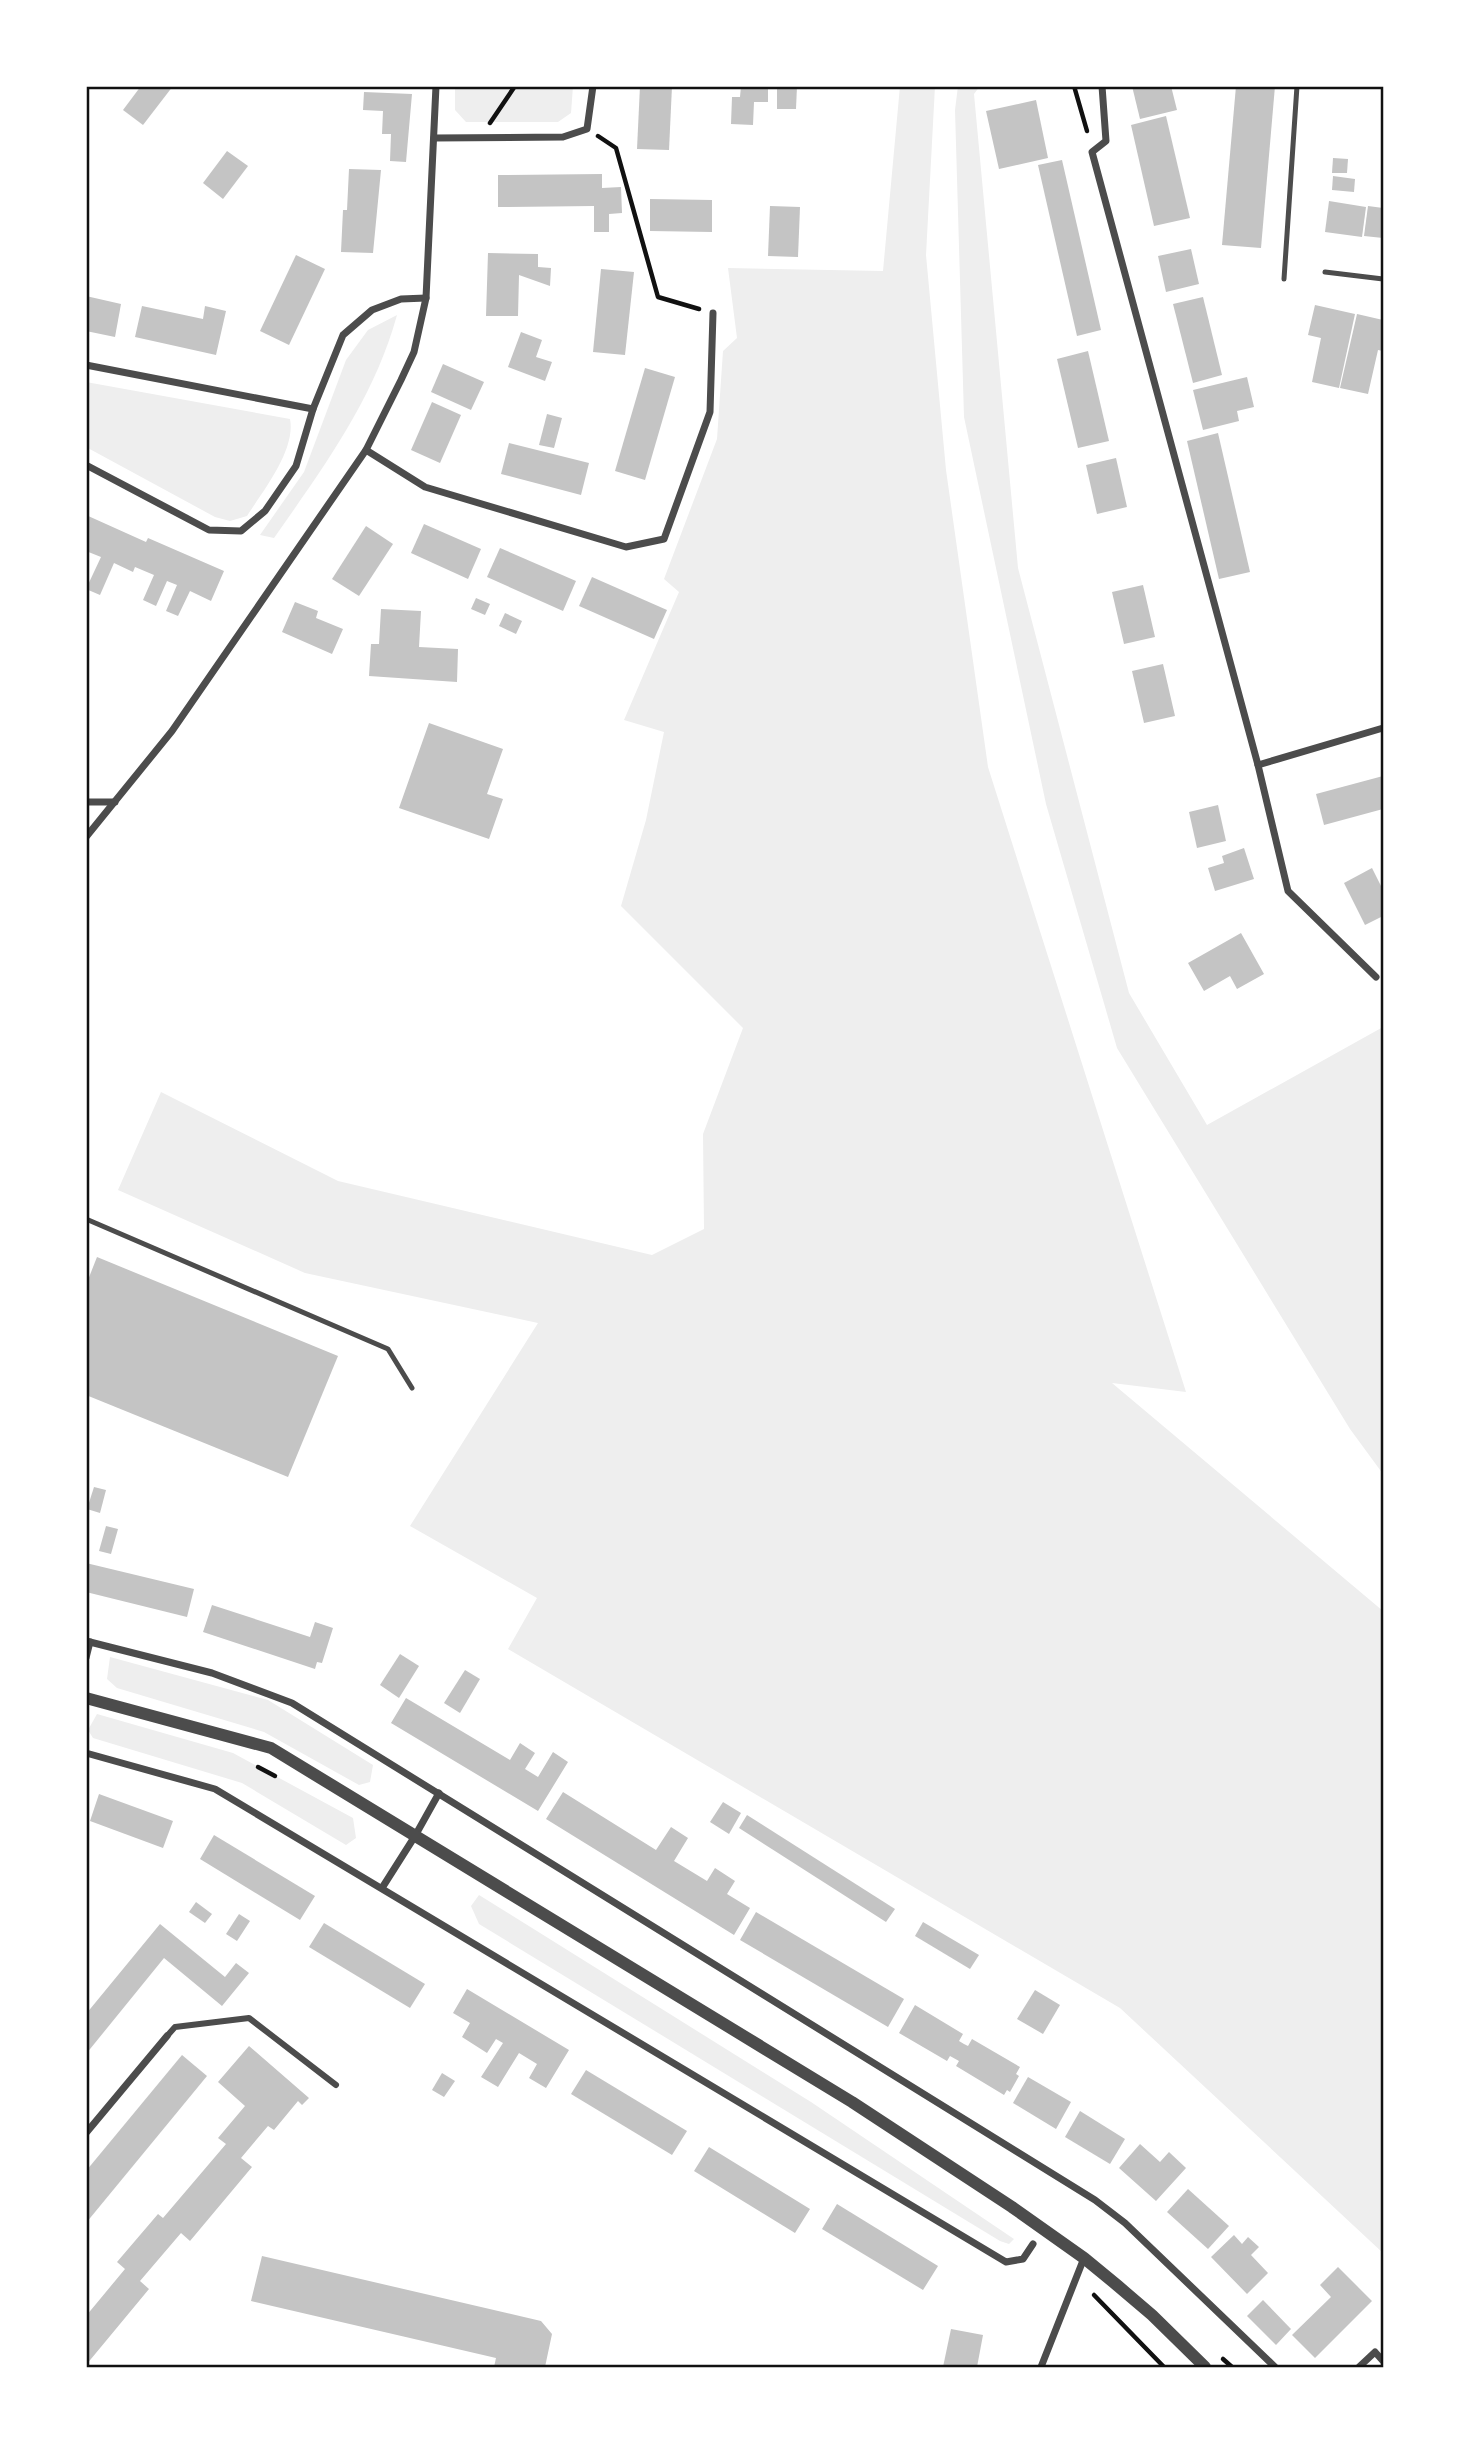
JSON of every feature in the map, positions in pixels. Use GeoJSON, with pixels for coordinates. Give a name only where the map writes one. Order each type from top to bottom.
{"type":"FeatureCollection","features":[{"type":"Feature","properties":{"kind":"street"},"geometry":{"type":"LineString","coordinates":[[86,837],[172,731],[366,450],[414,352],[426,298],[436,86]]}},
{"type":"Feature","properties":{"kind":"street"},"geometry":{"type":"LineString","coordinates":[[434,138],[563,137],[587,129],[593,86]]}},
{"type":"Feature","properties":{"kind":"street"},"geometry":{"type":"LineString","coordinates":[[1102,86],[1106,141],[1092,152],[1258,765],[1288,891],[1376,977]]}},
{"type":"Feature","properties":{"kind":"street"},"geometry":{"type":"LineString","coordinates":[[86,465],[209,530],[241,531],[265,511],[296,466],[313,409],[343,335],[372,310],[401,299],[426,298]]}},
{"type":"Feature","properties":{"kind":"street"},"geometry":{"type":"LineString","coordinates":[[366,450],[425,487],[614,544],[626,547],[664,539],[710,412],[713,313]]}},
{"type":"Feature","properties":{"kind":"street"},"geometry":{"type":"LineString","coordinates":[[86,365],[313,409]]}},
{"type":"Feature","properties":{"kind":"street"},"geometry":{"type":"LineString","coordinates":[[1258,765],[1383,728]]}},
{"type":"Feature","properties":{"kind":"street"},"geometry":{"type":"LineString","coordinates":[[86,802],[116,802]]}},
{"type":"Feature","properties":{"kind":"street"},"geometry":{"type":"LineString","coordinates":[[86,1658],[88,1642],[212,1673],[292,1703],[1095,2200],[1125,2223],[1275,2367]]}},
{"type":"Feature","properties":{"kind":"street"},"geometry":{"type":"LineString","coordinates":[[86,1698],[271,1748],[852,2102],[1012,2207],[1084,2258],[1152,2315],[1205,2367]]}},
{"type":"Feature","properties":{"kind":"street"},"geometry":{"type":"LineString","coordinates":[[86,1753],[215,1788],[1006,2262],[1023,2259],[1033,2244]]}},
{"type":"Feature","properties":{"kind":"street"},"geometry":{"type":"LineString","coordinates":[[382,1888],[439,1793]]}},
{"type":"Feature","properties":{"kind":"street"},"geometry":{"type":"LineString","coordinates":[[86,2133],[175,2027],[249,2018],[336,2085]]}},
{"type":"Feature","properties":{"kind":"street"},"geometry":{"type":"LineString","coordinates":[[1041,2367],[1084,2258]]}},
{"type":"Feature","properties":{"kind":"street"},"geometry":{"type":"LineString","coordinates":[[1359,2367],[1374,2353],[1383,2361]]}},
{"type":"Feature","properties":{"kind":"lane"},"geometry":{"type":"LineString","coordinates":[[1284,279],[1297,86]]}},
{"type":"Feature","properties":{"kind":"lane"},"geometry":{"type":"LineString","coordinates":[[1325,272],[1383,279]]}},
{"type":"Feature","properties":{"kind":"lane"},"geometry":{"type":"LineString","coordinates":[[86,1219],[387,1349],[412,1388]]}},
{"type":"Feature","properties":{"kind":"path"},"geometry":{"type":"LineString","coordinates":[[480,138],[515,86]]}},
{"type":"Feature","properties":{"kind":"path"},"geometry":{"type":"LineString","coordinates":[[1074,86],[1092,152]]}},
{"type":"Feature","properties":{"kind":"path"},"geometry":{"type":"LineString","coordinates":[[587,129],[616,148],[659,297],[713,313]]}},
{"type":"Feature","properties":{"kind":"path"},"geometry":{"type":"LineString","coordinates":[[250,1762],[286,1783]]}},
{"type":"Feature","properties":{"kind":"path"},"geometry":{"type":"LineString","coordinates":[[1077,2277],[1164,2367]]}},
{"type":"Feature","properties":{"kind":"shaded area"},"geometry":{"type":"Polygon","coordinates":[[[455,86],[573,86],[571,113],[558,122],[466,122],[455,110],[455,86]]]}},
{"type":"Feature","properties":{"kind":"shaded area"},"geometry":{"type":"Polygon","coordinates":[[[900,86],[935,86],[926,255],[946,470],[988,767],[1186,1392],[1112,1383],[1383,1611],[1383,2253],[1120,2008],[508,1649],[537,1598],[410,1526],[538,1323],[305,1273],[118,1190],[161,1092],[338,1181],[652,1255],[704,1229],[703,1134],[743,1028],[621,906],[646,820],[664,732],[624,720],[679,592],[664,579],[717,439],[723,351],[737,338],[728,268],[883,271],[900,86]]]}},
{"type":"Feature","properties":{"kind":"shaded area"},"geometry":{"type":"Polygon","coordinates":[[[958,86],[980,86],[974,94],[1018,568],[1129,993],[1207,1125],[1383,1027],[1383,1474],[1350,1429],[1117,1048],[1046,804],[964,417],[955,110],[958,86]]]}},
{"type":"Feature","properties":{"kind":"shaded area"},"geometry":{"type":"Polygon","coordinates":[[[397,315],[375,375],[345,432],[274,538],[260,535],[304,472],[346,360],[368,330],[397,315]]]}},
{"type":"Feature","properties":{"kind":"shaded area"},"geometry":{"type":"Polygon","coordinates":[[[86,382],[290,419],[288,444],[277,470],[247,516],[230,521],[215,517],[86,447],[86,382]]]}},
{"type":"Feature","properties":{"kind":"shaded area"},"geometry":{"type":"Polygon","coordinates":[[[110,1657],[268,1700],[373,1765],[370,1782],[359,1785],[264,1732],[117,1688],[107,1679],[110,1657]]]}},
{"type":"Feature","properties":{"kind":"shaded area"},"geometry":{"type":"Polygon","coordinates":[[[97,1714],[233,1753],[353,1818],[356,1838],[346,1845],[242,1783],[93,1738],[88,1730],[97,1714]]]}},
{"type":"Feature","properties":{"kind":"shaded area"},"geometry":{"type":"Polygon","coordinates":[[[479,1895],[811,2102],[1014,2239],[1009,2244],[1000,2241],[479,1924],[471,1906],[479,1895]]]}},
{"type":"Feature","properties":{"kind":"building"},"geometry":{"type":"Polygon","coordinates":[[[141,86],[173,86],[143,125],[123,110],[141,86]]]}},
{"type":"Feature","properties":{"kind":"building"},"geometry":{"type":"Polygon","coordinates":[[[640,86],[672,86],[669,150],[637,149],[640,86]]]}},
{"type":"Feature","properties":{"kind":"building"},"geometry":{"type":"Polygon","coordinates":[[[741,86],[768,86],[768,102],[754,102],[753,125],[731,124],[732,97],[740,97],[741,86]]]}},
{"type":"Feature","properties":{"kind":"building"},"geometry":{"type":"Polygon","coordinates":[[[777,86],[797,86],[796,109],[777,109],[777,86]]]}},
{"type":"Feature","properties":{"kind":"building"},"geometry":{"type":"Polygon","coordinates":[[[1132,86],[1171,86],[1177,110],[1140,119],[1132,86]]]}},
{"type":"Feature","properties":{"kind":"building"},"geometry":{"type":"Polygon","coordinates":[[[1236,86],[1275,86],[1261,248],[1222,245],[1236,86]]]}},
{"type":"Feature","properties":{"kind":"building"},"geometry":{"type":"Polygon","coordinates":[[[364,92],[412,94],[406,162],[390,161],[391,134],[382,134],[383,111],[363,110],[364,92]]]}},
{"type":"Feature","properties":{"kind":"building"},"geometry":{"type":"Polygon","coordinates":[[[1036,100],[1048,158],[999,169],[986,111],[1036,100]]]}},
{"type":"Feature","properties":{"kind":"building"},"geometry":{"type":"Polygon","coordinates":[[[1166,116],[1190,218],[1154,226],[1131,125],[1166,116]]]}},
{"type":"Feature","properties":{"kind":"building"},"geometry":{"type":"Polygon","coordinates":[[[227,151],[248,166],[223,199],[203,183],[227,151]]]}},
{"type":"Feature","properties":{"kind":"building"},"geometry":{"type":"Polygon","coordinates":[[[1333,158],[1348,159],[1347,173],[1332,173],[1333,158]]]}},
{"type":"Feature","properties":{"kind":"building"},"geometry":{"type":"Polygon","coordinates":[[[1062,160],[1101,330],[1077,336],[1038,165],[1062,160]]]}},
{"type":"Feature","properties":{"kind":"building"},"geometry":{"type":"Polygon","coordinates":[[[349,169],[381,170],[373,253],[341,252],[349,169]]]}},
{"type":"Feature","properties":{"kind":"building"},"geometry":{"type":"Polygon","coordinates":[[[602,174],[602,188],[621,187],[622,213],[609,214],[609,232],[594,232],[594,206],[498,207],[498,175],[602,174]]]}},
{"type":"Feature","properties":{"kind":"building"},"geometry":{"type":"Polygon","coordinates":[[[1333,176],[1355,179],[1354,192],[1332,190],[1333,176]]]}},
{"type":"Feature","properties":{"kind":"building"},"geometry":{"type":"Polygon","coordinates":[[[650,199],[712,200],[712,232],[650,231],[650,199]]]}},
{"type":"Feature","properties":{"kind":"building"},"geometry":{"type":"Polygon","coordinates":[[[1329,201],[1366,207],[1362,237],[1325,232],[1329,201]]]}},
{"type":"Feature","properties":{"kind":"building"},"geometry":{"type":"Polygon","coordinates":[[[770,206],[800,207],[798,257],[768,256],[770,206]]]}},
{"type":"Feature","properties":{"kind":"building"},"geometry":{"type":"Polygon","coordinates":[[[1368,206],[1383,208],[1383,238],[1364,236],[1368,206]]]}},
{"type":"Feature","properties":{"kind":"building"},"geometry":{"type":"Polygon","coordinates":[[[1191,249],[1199,284],[1166,292],[1158,256],[1191,249]]]}},
{"type":"Feature","properties":{"kind":"building"},"geometry":{"type":"Polygon","coordinates":[[[488,253],[538,254],[538,267],[551,268],[550,286],[519,275],[518,316],[486,316],[488,253]]]}},
{"type":"Feature","properties":{"kind":"building"},"geometry":{"type":"Polygon","coordinates":[[[296,255],[325,269],[289,345],[260,331],[296,255]]]}},
{"type":"Feature","properties":{"kind":"building"},"geometry":{"type":"Polygon","coordinates":[[[601,269],[634,272],[625,355],[593,352],[601,269]]]}},
{"type":"Feature","properties":{"kind":"building"},"geometry":{"type":"Polygon","coordinates":[[[86,296],[121,304],[115,337],[86,331],[86,296]]]}},
{"type":"Feature","properties":{"kind":"building"},"geometry":{"type":"Polygon","coordinates":[[[1203,297],[1222,375],[1193,383],[1173,304],[1203,297]]]}},
{"type":"Feature","properties":{"kind":"building"},"geometry":{"type":"Polygon","coordinates":[[[1315,305],[1355,314],[1339,388],[1312,382],[1321,338],[1308,335],[1315,305]]]}},
{"type":"Feature","properties":{"kind":"building"},"geometry":{"type":"Polygon","coordinates":[[[142,306],[203,319],[205,306],[226,311],[216,355],[135,337],[142,306]]]}},
{"type":"Feature","properties":{"kind":"building"},"geometry":{"type":"Polygon","coordinates":[[[1357,314],[1383,320],[1383,351],[1378,350],[1368,394],[1340,388],[1357,314]]]}},
{"type":"Feature","properties":{"kind":"building"},"geometry":{"type":"Polygon","coordinates":[[[521,332],[542,340],[536,357],[552,362],[545,381],[508,367],[521,332]]]}},
{"type":"Feature","properties":{"kind":"building"},"geometry":{"type":"Polygon","coordinates":[[[1088,351],[1109,441],[1078,448],[1057,359],[1088,351]]]}},
{"type":"Feature","properties":{"kind":"building"},"geometry":{"type":"Polygon","coordinates":[[[443,364],[484,382],[471,410],[431,392],[443,364]]]}},
{"type":"Feature","properties":{"kind":"building"},"geometry":{"type":"Polygon","coordinates":[[[645,368],[675,377],[645,480],[615,471],[645,368]]]}},
{"type":"Feature","properties":{"kind":"building"},"geometry":{"type":"Polygon","coordinates":[[[1247,377],[1254,407],[1237,411],[1239,421],[1203,430],[1193,390],[1247,377]]]}},
{"type":"Feature","properties":{"kind":"building"},"geometry":{"type":"Polygon","coordinates":[[[432,402],[461,415],[440,463],[411,450],[432,402]]]}},
{"type":"Feature","properties":{"kind":"building"},"geometry":{"type":"Polygon","coordinates":[[[547,414],[562,418],[554,448],[539,445],[547,414]]]}},
{"type":"Feature","properties":{"kind":"building"},"geometry":{"type":"Polygon","coordinates":[[[1218,433],[1250,572],[1219,579],[1187,441],[1218,433]]]}},
{"type":"Feature","properties":{"kind":"building"},"geometry":{"type":"Polygon","coordinates":[[[509,443],[589,463],[581,495],[501,474],[509,443]]]}},
{"type":"Feature","properties":{"kind":"building"},"geometry":{"type":"Polygon","coordinates":[[[1116,458],[1127,507],[1097,514],[1086,465],[1116,458]]]}},
{"type":"Feature","properties":{"kind":"building"},"geometry":{"type":"Polygon","coordinates":[[[86,515],[146,542],[148,538],[224,571],[211,601],[190,591],[178,616],[166,611],[177,585],[167,581],[156,606],[143,600],[154,575],[135,567],[133,572],[114,563],[100,595],[86,589],[101,557],[86,551],[86,515]]]}},
{"type":"Feature","properties":{"kind":"building"},"geometry":{"type":"Polygon","coordinates":[[[424,524],[481,549],[468,579],[411,553],[424,524]]]}},
{"type":"Feature","properties":{"kind":"building"},"geometry":{"type":"Polygon","coordinates":[[[366,526],[393,544],[359,596],[332,579],[366,526]]]}},
{"type":"Feature","properties":{"kind":"building"},"geometry":{"type":"Polygon","coordinates":[[[500,548],[576,581],[563,611],[487,577],[500,548]]]}},
{"type":"Feature","properties":{"kind":"building"},"geometry":{"type":"Polygon","coordinates":[[[592,577],[667,610],[654,639],[579,606],[592,577]]]}},
{"type":"Feature","properties":{"kind":"building"},"geometry":{"type":"Polygon","coordinates":[[[1143,585],[1155,637],[1124,644],[1112,592],[1143,585]]]}},
{"type":"Feature","properties":{"kind":"building"},"geometry":{"type":"Polygon","coordinates":[[[476,598],[490,604],[485,615],[471,609],[476,598]]]}},
{"type":"Feature","properties":{"kind":"building"},"geometry":{"type":"Polygon","coordinates":[[[295,602],[318,611],[316,618],[343,629],[332,654],[282,632],[295,602]]]}},
{"type":"Feature","properties":{"kind":"building"},"geometry":{"type":"Polygon","coordinates":[[[381,609],[421,611],[419,647],[458,649],[457,682],[369,676],[371,644],[379,644],[381,609]]]}},
{"type":"Feature","properties":{"kind":"building"},"geometry":{"type":"Polygon","coordinates":[[[505,613],[522,621],[516,634],[499,626],[505,613]]]}},
{"type":"Feature","properties":{"kind":"building"},"geometry":{"type":"Polygon","coordinates":[[[1163,664],[1175,716],[1144,723],[1132,671],[1163,664]]]}},
{"type":"Feature","properties":{"kind":"building"},"geometry":{"type":"Polygon","coordinates":[[[429,723],[503,749],[487,794],[503,799],[489,839],[399,808],[429,723]]]}},
{"type":"Feature","properties":{"kind":"building"},"geometry":{"type":"Polygon","coordinates":[[[1383,776],[1383,809],[1324,825],[1316,794],[1383,776]]]}},
{"type":"Feature","properties":{"kind":"building"},"geometry":{"type":"Polygon","coordinates":[[[1218,805],[1226,841],[1197,848],[1189,812],[1218,805]]]}},
{"type":"Feature","properties":{"kind":"building"},"geometry":{"type":"Polygon","coordinates":[[[1244,848],[1254,879],[1215,891],[1208,868],[1224,863],[1222,856],[1244,848]]]}},
{"type":"Feature","properties":{"kind":"building"},"geometry":{"type":"Polygon","coordinates":[[[1372,868],[1383,890],[1383,916],[1365,925],[1344,883],[1372,868]]]}},
{"type":"Feature","properties":{"kind":"building"},"geometry":{"type":"Polygon","coordinates":[[[1241,933],[1264,974],[1237,989],[1230,976],[1204,991],[1188,963],[1241,933]]]}},
{"type":"Feature","properties":{"kind":"building"},"geometry":{"type":"Polygon","coordinates":[[[97,1257],[338,1356],[288,1477],[86,1395],[86,1285],[97,1257]]]}},
{"type":"Feature","properties":{"kind":"building"},"geometry":{"type":"Polygon","coordinates":[[[94,1487],[106,1490],[100,1513],[87,1509],[94,1487]]]}},
{"type":"Feature","properties":{"kind":"building"},"geometry":{"type":"Polygon","coordinates":[[[106,1526],[118,1529],[111,1554],[99,1551],[106,1526]]]}},
{"type":"Feature","properties":{"kind":"building"},"geometry":{"type":"Polygon","coordinates":[[[86,1563],[194,1589],[187,1617],[86,1592],[86,1563]]]}},
{"type":"Feature","properties":{"kind":"building"},"geometry":{"type":"Polygon","coordinates":[[[212,1605],[310,1637],[315,1622],[333,1628],[322,1663],[317,1662],[315,1669],[203,1632],[212,1605]]]}},
{"type":"Feature","properties":{"kind":"building"},"geometry":{"type":"Polygon","coordinates":[[[400,1654],[419,1666],[399,1698],[380,1685],[400,1654]]]}},
{"type":"Feature","properties":{"kind":"building"},"geometry":{"type":"Polygon","coordinates":[[[465,1670],[480,1679],[460,1713],[444,1703],[465,1670]]]}},
{"type":"Feature","properties":{"kind":"building"},"geometry":{"type":"Polygon","coordinates":[[[406,1698],[510,1760],[520,1743],[535,1753],[525,1769],[538,1777],[553,1752],[568,1762],[538,1811],[391,1723],[406,1698]]]}},
{"type":"Feature","properties":{"kind":"building"},"geometry":{"type":"Polygon","coordinates":[[[563,1792],[656,1850],[671,1827],[688,1838],[674,1861],[707,1881],[715,1868],[735,1881],[727,1894],[750,1908],[734,1935],[546,1819],[563,1792]]]}},
{"type":"Feature","properties":{"kind":"building"},"geometry":{"type":"Polygon","coordinates":[[[99,1794],[173,1821],[163,1848],[90,1821],[99,1794]]]}},
{"type":"Feature","properties":{"kind":"building"},"geometry":{"type":"Polygon","coordinates":[[[723,1802],[741,1813],[729,1834],[710,1822],[723,1802]]]}},
{"type":"Feature","properties":{"kind":"building"},"geometry":{"type":"Polygon","coordinates":[[[747,1815],[895,1909],[886,1922],[739,1828],[747,1815]]]}},
{"type":"Feature","properties":{"kind":"building"},"geometry":{"type":"Polygon","coordinates":[[[214,1835],[315,1896],[300,1920],[200,1859],[214,1835]]]}},
{"type":"Feature","properties":{"kind":"building"},"geometry":{"type":"Polygon","coordinates":[[[196,1902],[212,1914],[205,1923],[189,1912],[196,1902]]]}},
{"type":"Feature","properties":{"kind":"building"},"geometry":{"type":"Polygon","coordinates":[[[756,1912],[904,1999],[888,2027],[740,1940],[756,1912]]]}},
{"type":"Feature","properties":{"kind":"building"},"geometry":{"type":"Polygon","coordinates":[[[239,1914],[250,1921],[237,1941],[226,1934],[239,1914]]]}},
{"type":"Feature","properties":{"kind":"building"},"geometry":{"type":"Polygon","coordinates":[[[923,1922],[979,1955],[970,1969],[915,1936],[923,1922]]]}},
{"type":"Feature","properties":{"kind":"building"},"geometry":{"type":"Polygon","coordinates":[[[324,1923],[425,1984],[410,2008],[309,1947],[324,1923]]]}},
{"type":"Feature","properties":{"kind":"building"},"geometry":{"type":"Polygon","coordinates":[[[160,1924],[225,1977],[236,1963],[249,1973],[222,2006],[164,1958],[86,2054],[86,2014],[160,1924]]]}},
{"type":"Feature","properties":{"kind":"building"},"geometry":{"type":"Polygon","coordinates":[[[467,1989],[569,2050],[546,2088],[529,2078],[537,2064],[519,2053],[498,2087],[481,2077],[503,2043],[496,2039],[487,2053],[462,2037],[470,2023],[453,2013],[467,1989]]]}},
{"type":"Feature","properties":{"kind":"building"},"geometry":{"type":"Polygon","coordinates":[[[1035,1990],[1060,2005],[1043,2034],[1017,2019],[1035,1990]]]}},
{"type":"Feature","properties":{"kind":"building"},"geometry":{"type":"Polygon","coordinates":[[[915,2005],[963,2034],[959,2041],[964,2044],[968,2046],[972,2039],[1020,2067],[1016,2074],[1019,2076],[1010,2092],[1007,2090],[1004,2095],[956,2066],[959,2061],[950,2056],[947,2061],[899,2033],[915,2005]]]}},
{"type":"Feature","properties":{"kind":"building"},"geometry":{"type":"Polygon","coordinates":[[[249,2046],[309,2098],[302,2105],[298,2101],[274,2130],[268,2126],[241,2158],[252,2167],[190,2241],[181,2233],[140,2281],[149,2289],[86,2365],[86,2316],[125,2269],[117,2262],[158,2214],[163,2218],[226,2144],[218,2138],[245,2106],[218,2082],[249,2046]]]}},
{"type":"Feature","properties":{"kind":"building"},"geometry":{"type":"Polygon","coordinates":[[[182,2055],[207,2076],[86,2223],[86,2171],[182,2055]]]}},
{"type":"Feature","properties":{"kind":"building"},"geometry":{"type":"Polygon","coordinates":[[[586,2070],[687,2131],[672,2155],[571,2094],[586,2070]]]}},
{"type":"Feature","properties":{"kind":"building"},"geometry":{"type":"Polygon","coordinates":[[[442,2073],[455,2081],[444,2097],[432,2090],[442,2073]]]}},
{"type":"Feature","properties":{"kind":"building"},"geometry":{"type":"Polygon","coordinates":[[[1028,2077],[1071,2102],[1056,2129],[1013,2103],[1028,2077]]]}},
{"type":"Feature","properties":{"kind":"building"},"geometry":{"type":"Polygon","coordinates":[[[1080,2111],[1125,2139],[1110,2164],[1065,2137],[1080,2111]]]}},
{"type":"Feature","properties":{"kind":"building"},"geometry":{"type":"Polygon","coordinates":[[[1140,2144],[1160,2162],[1169,2152],[1186,2168],[1156,2201],[1119,2168],[1140,2144]]]}},
{"type":"Feature","properties":{"kind":"building"},"geometry":{"type":"Polygon","coordinates":[[[709,2147],[810,2209],[795,2233],[694,2171],[709,2147]]]}},
{"type":"Feature","properties":{"kind":"building"},"geometry":{"type":"Polygon","coordinates":[[[1188,2189],[1229,2226],[1208,2249],[1167,2212],[1188,2189]]]}},
{"type":"Feature","properties":{"kind":"building"},"geometry":{"type":"Polygon","coordinates":[[[837,2204],[938,2266],[923,2290],[822,2229],[837,2204]]]}},
{"type":"Feature","properties":{"kind":"building"},"geometry":{"type":"Polygon","coordinates":[[[1234,2235],[1242,2244],[1248,2237],[1259,2247],[1251,2255],[1268,2273],[1247,2294],[1211,2257],[1234,2235]]]}},
{"type":"Feature","properties":{"kind":"building"},"geometry":{"type":"Polygon","coordinates":[[[262,2256],[541,2321],[552,2334],[545,2367],[494,2367],[496,2358],[251,2301],[262,2256]]]}},
{"type":"Feature","properties":{"kind":"building"},"geometry":{"type":"Polygon","coordinates":[[[1338,2267],[1372,2301],[1315,2358],[1292,2335],[1331,2297],[1320,2285],[1338,2267]]]}},
{"type":"Feature","properties":{"kind":"building"},"geometry":{"type":"Polygon","coordinates":[[[1263,2300],[1291,2329],[1276,2345],[1247,2316],[1263,2300]]]}},
{"type":"Feature","properties":{"kind":"building"},"geometry":{"type":"Polygon","coordinates":[[[951,2329],[983,2335],[977,2367],[943,2367],[951,2329]]]}}]}
